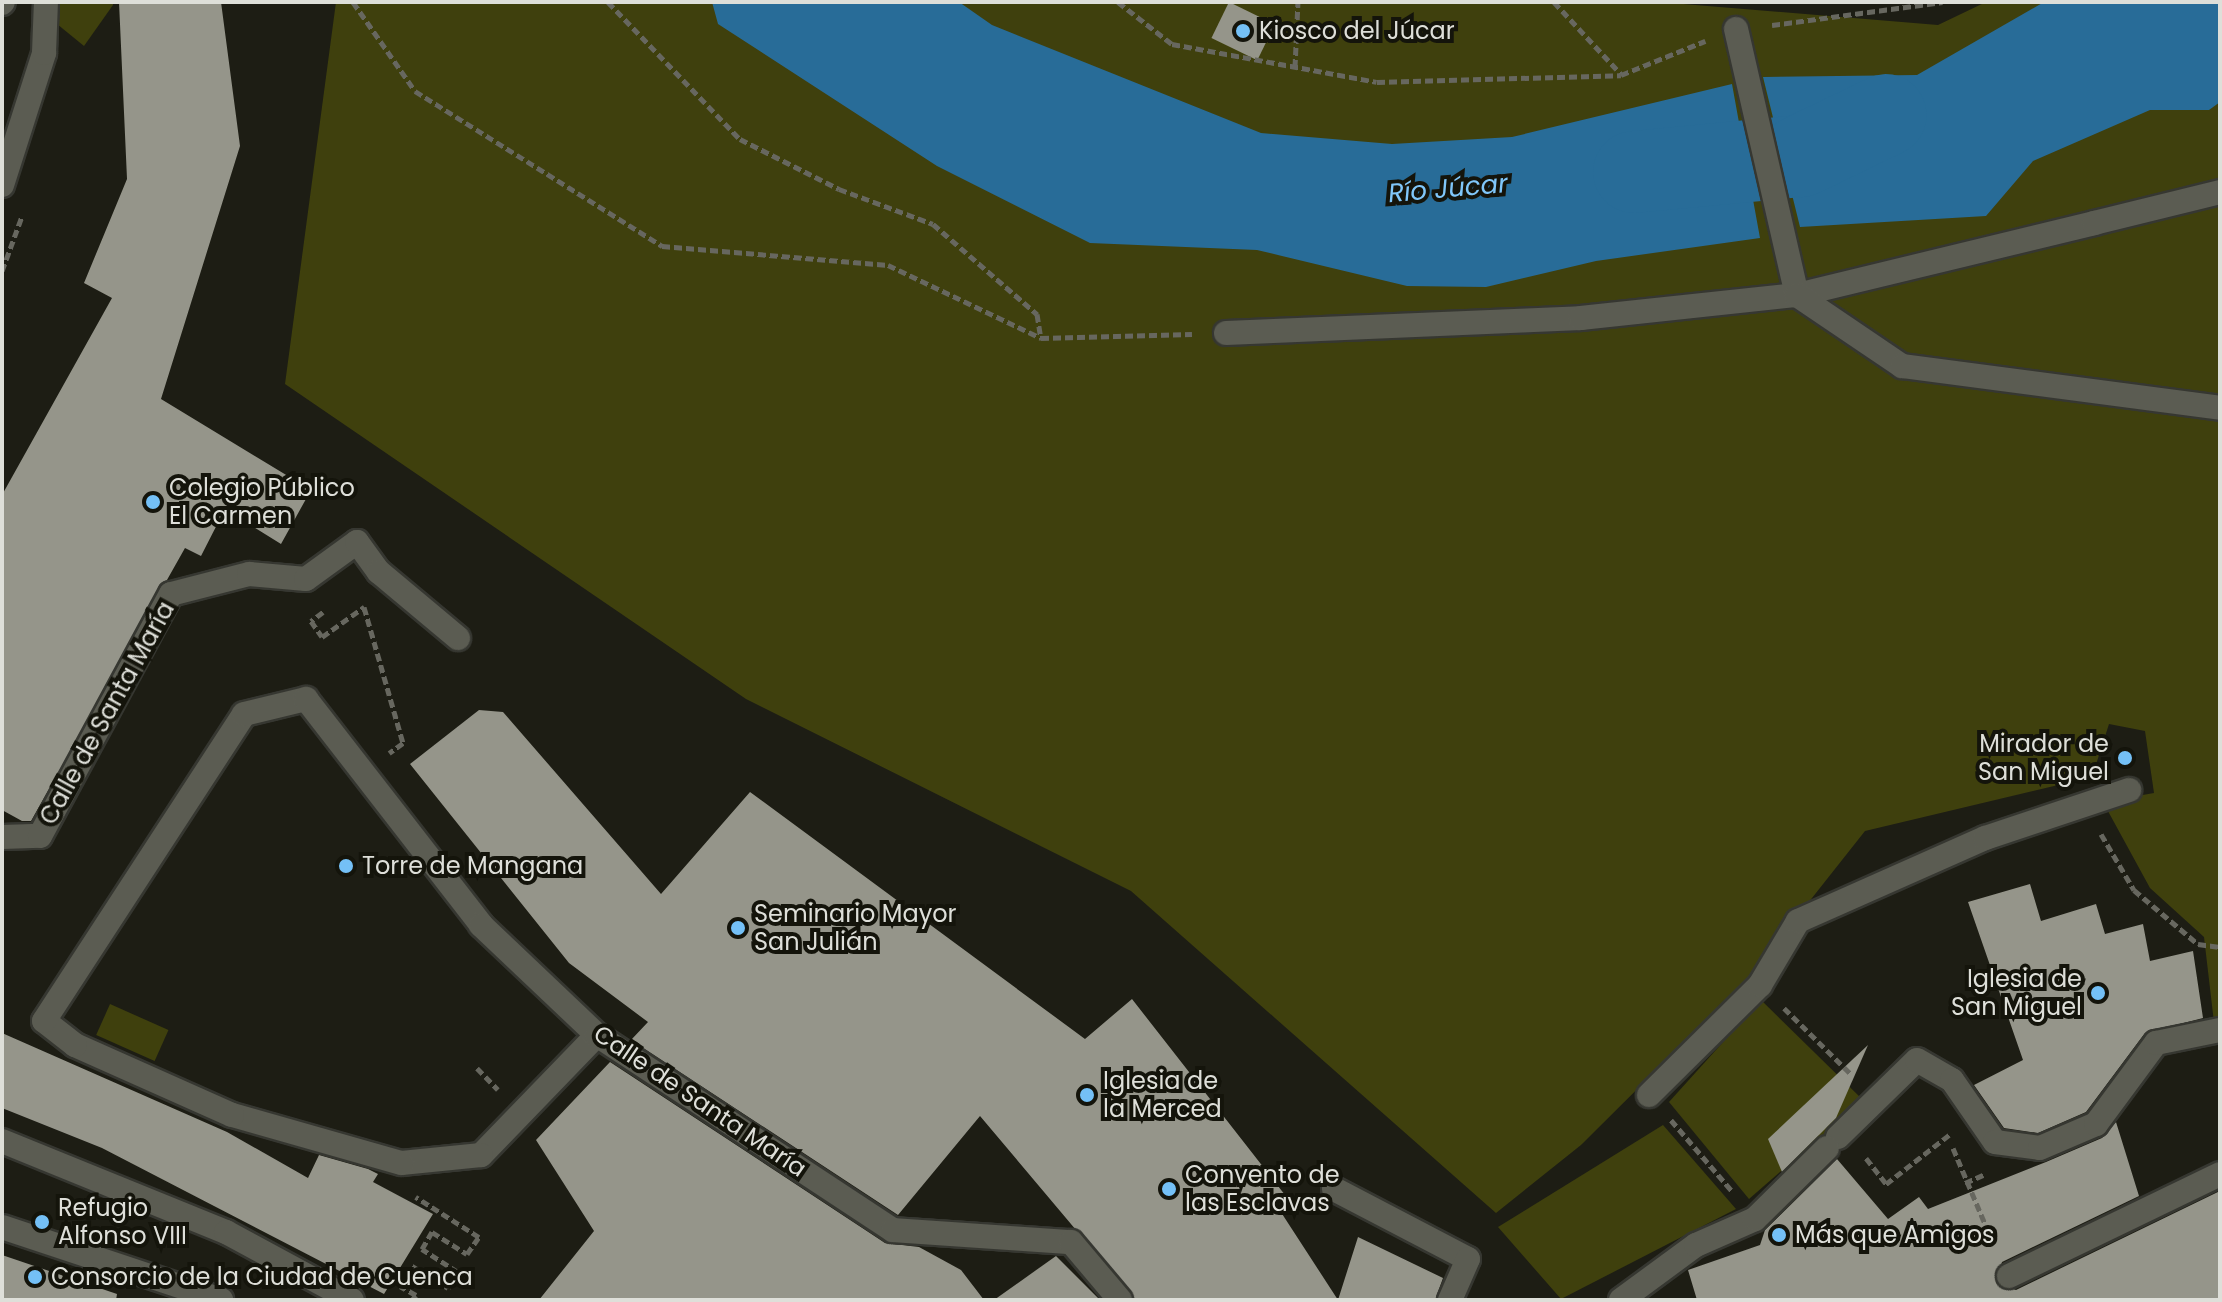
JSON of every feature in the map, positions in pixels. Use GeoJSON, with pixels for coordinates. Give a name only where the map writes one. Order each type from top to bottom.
{"type":"FeatureCollection","features":[{"type":"Feature","properties":{"kind":"street"},"geometry":{"type":"LineString","coordinates":[[2,185],[44,53],[46,2]]}},
{"type":"Feature","properties":{"kind":"street"},"geometry":{"type":"LineString","coordinates":[[1736,29],[1797,295],[1902,366],[2220,408]]}},
{"type":"Feature","properties":{"kind":"street"},"geometry":{"type":"LineString","coordinates":[[1226,333],[1581,318],[1797,295],[2220,192]]}},
{"type":"Feature","properties":{"kind":"street","name":"Calle de Santa María"},"geometry":{"type":"LineString","coordinates":[[2,837],[40,836],[171,594],[249,574],[306,579],[357,542],[379,572],[458,638]]}},
{"type":"Feature","properties":{"kind":"street","name":"Calle de Santa María"},"geometry":{"type":"LineString","coordinates":[[597,1035],[481,1155],[401,1163],[232,1115],[75,1045],[44,1021],[244,714],[306,699],[481,925],[597,1035],[893,1230],[1071,1242],[1120,1300]]}},
{"type":"Feature","properties":{"kind":"street"},"geometry":{"type":"LineString","coordinates":[[1649,1095],[1760,985],[1798,921],[1985,838],[2129,790]]}},
{"type":"Feature","properties":{"kind":"street"},"geometry":{"type":"LineString","coordinates":[[1621,1300],[1696,1245],[1755,1219],[1917,1060],[1952,1080],[1995,1142],[2040,1148],[2096,1124],[2156,1043],[2220,1030]]}},
{"type":"Feature","properties":{"kind":"street"},"geometry":{"type":"LineString","coordinates":[[2,1141],[226,1232],[352,1300]]}},
{"type":"Feature","properties":{"kind":"street"},"geometry":{"type":"LineString","coordinates":[[2009,1276],[2220,1174]]}},
{"type":"Feature","properties":{"kind":"street"},"geometry":{"type":"LineString","coordinates":[[1334,1189],[1468,1259],[1450,1300]]}},
{"type":"Feature","properties":{"kind":"street"},"geometry":{"type":"LineString","coordinates":[[2,1227],[221,1300]]}},
{"type":"Feature","properties":{"kind":"path"},"geometry":{"type":"LineString","coordinates":[[353,2],[415,91],[662,246],[888,265],[1041,338],[1226,333]]}},
{"type":"Feature","properties":{"kind":"path"},"geometry":{"type":"LineString","coordinates":[[608,2],[696,97],[740,139],[791,166],[933,224],[1037,314],[1041,338]]}},
{"type":"Feature","properties":{"kind":"path"},"geometry":{"type":"LineString","coordinates":[[1118,2],[1172,44],[1377,82],[1621,75],[1736,29],[1942,2]]}},
{"type":"Feature","properties":{"kind":"path"},"geometry":{"type":"LineString","coordinates":[[1295,67],[1298,2]]}},
{"type":"Feature","properties":{"kind":"path"},"geometry":{"type":"LineString","coordinates":[[1554,2],[1621,75]]}},
{"type":"Feature","properties":{"kind":"path"},"geometry":{"type":"LineString","coordinates":[[379,572],[311,621],[322,637],[364,607],[403,743]]}},
{"type":"Feature","properties":{"kind":"path"},"geometry":{"type":"LineString","coordinates":[[2085,805],[2134,890],[2198,944],[2220,947]]}},
{"type":"Feature","properties":{"kind":"path"},"geometry":{"type":"LineString","coordinates":[[1760,985],[1877,1099]]}},
{"type":"Feature","properties":{"kind":"path"},"geometry":{"type":"LineString","coordinates":[[1649,1095],[1755,1219]]}},
{"type":"Feature","properties":{"kind":"path"},"geometry":{"type":"LineString","coordinates":[[1873,1144],[1861,1153],[1886,1184],[1948,1134],[2009,1276]]}},
{"type":"Feature","properties":{"kind":"path"},"geometry":{"type":"LineString","coordinates":[[412,1194],[479,1237],[467,1254],[432,1232],[422,1249],[458,1272],[448,1288],[412,1266],[400,1286],[414,1298]]}},
{"type":"Feature","properties":{"kind":"shaded area"},"geometry":{"type":"Polygon","coordinates":[[[55,2],[113,2],[113,5],[84,46],[57,24],[55,2]]]}},
{"type":"Feature","properties":{"kind":"shaded area"},"geometry":{"type":"Polygon","coordinates":[[[336,2],[1659,2],[1938,25],[1986,2],[2220,2],[2220,1029],[2215,1031],[2204,937],[2150,888],[2103,802],[2154,793],[2145,731],[2109,724],[2092,777],[1865,831],[1748,979],[1581,1145],[1496,1213],[1131,891],[746,699],[285,384],[336,2]]]}},
{"type":"Feature","properties":{"kind":"shaded area"},"geometry":{"type":"Polygon","coordinates":[[[1761,1000],[1863,1100],[1749,1199],[1669,1102],[1761,1000]]]}},
{"type":"Feature","properties":{"kind":"shaded area"},"geometry":{"type":"Polygon","coordinates":[[[110,1004],[168,1030],[155,1061],[96,1035],[110,1004]]]}},
{"type":"Feature","properties":{"kind":"shaded area"},"geometry":{"type":"Polygon","coordinates":[[[1663,1125],[1736,1209],[1561,1299],[1498,1227],[1663,1125]]]}},
{"type":"Feature","properties":{"kind":"water"},"geometry":{"type":"Polygon","coordinates":[[[712,2],[959,2],[992,25],[1261,133],[1392,144],[1512,137],[1732,84],[1760,238],[1596,261],[1486,287],[1407,286],[1257,250],[1090,243],[937,166],[718,24],[712,2]]]}},
{"type":"Feature","properties":{"kind":"water"},"geometry":{"type":"Polygon","coordinates":[[[2044,2],[2220,2],[2220,102],[2209,110],[2150,110],[2033,161],[1986,216],[1800,227],[1763,77],[1917,75],[2044,2]]]}},
{"type":"Feature","properties":{"kind":"building"},"geometry":{"type":"Polygon","coordinates":[[[119,2],[221,2],[240,146],[161,399],[311,490],[281,544],[225,509],[201,556],[185,548],[31,821],[22,821],[2,810],[2,495],[112,298],[84,283],[127,179],[119,2]]]}},
{"type":"Feature","properties":{"kind":"building","name":"Kiosco del Júcar"},"geometry":{"type":"Polygon","coordinates":[[[1229,2],[1275,24],[1257,60],[1211,38],[1229,2]]]}},
{"type":"Feature","properties":{"kind":"building","name":"Seminario Mayor San Julián"},"geometry":{"type":"Polygon","coordinates":[[[479,710],[503,712],[661,894],[750,792],[1085,1039],[1132,999],[1285,1195],[1275,1203],[1338,1300],[1135,1300],[980,1116],[898,1215],[631,1040],[648,1022],[569,963],[410,764],[479,710]]]}},
{"type":"Feature","properties":{"kind":"building","name":"Iglesia de San Miguel"},"geometry":{"type":"Polygon","coordinates":[[[2030,884],[2041,921],[2096,904],[2105,934],[2143,924],[2150,961],[2193,951],[2203,1018],[2145,1033],[2086,1112],[2038,1133],[2004,1128],[1974,1085],[2023,1060],[1968,902],[2030,884]]]}},
{"type":"Feature","properties":{"kind":"building"},"geometry":{"type":"Polygon","coordinates":[[[2,1033],[227,1132],[308,1178],[319,1155],[368,1169],[378,1174],[373,1182],[433,1214],[384,1294],[102,1148],[2,1108],[2,1033]]]}},
{"type":"Feature","properties":{"kind":"building"},"geometry":{"type":"Polygon","coordinates":[[[1868,1045],[1836,1118],[1782,1172],[1768,1139],[1868,1045]]]}},
{"type":"Feature","properties":{"kind":"building"},"geometry":{"type":"Polygon","coordinates":[[[610,1062],[885,1243],[919,1247],[961,1270],[984,1300],[539,1300],[594,1231],[536,1140],[610,1062]]]}},
{"type":"Feature","properties":{"kind":"building"},"geometry":{"type":"Polygon","coordinates":[[[2116,1122],[2139,1196],[2002,1262],[1996,1283],[2016,1290],[2220,1191],[2220,1300],[1697,1300],[1688,1270],[1760,1245],[1765,1230],[1837,1159],[1888,1219],[1919,1197],[1928,1209],[2046,1162],[2102,1138],[2116,1122]]]}},
{"type":"Feature","properties":{"kind":"building"},"geometry":{"type":"Polygon","coordinates":[[[1358,1237],[1443,1278],[1435,1300],[1338,1300],[1358,1237]]]}},
{"type":"Feature","properties":{"kind":"building","name":"Consorcio de la Ciudad de Cuenca"},"geometry":{"type":"Polygon","coordinates":[[[2,1255],[117,1294],[116,1300],[2,1300],[2,1255]]]}},
{"type":"Feature","properties":{"kind":"building"},"geometry":{"type":"Polygon","coordinates":[[[1056,1256],[1100,1300],[994,1300],[1056,1256]]]}},
{"type":"Feature","properties":{"kind":"waterway","name":"Río Júcar"},"geometry":{"type":"LineString","coordinates":[[1634,172],[1801,156],[1886,115]]}},
{"type":"Feature","properties":{"kind":"place","name":"Kiosco del Júcar"},"geometry":{"type":"Point","coordinates":[1243,31]}},
{"type":"Feature","properties":{"kind":"place","name":"Colegio Público El Carmen"},"geometry":{"type":"Point","coordinates":[153,502]}},
{"type":"Feature","properties":{"kind":"place","name":"Mirador de San Miguel"},"geometry":{"type":"Point","coordinates":[2125,758]}},
{"type":"Feature","properties":{"kind":"place","name":"Torre de Mangana"},"geometry":{"type":"Point","coordinates":[346,866]}},
{"type":"Feature","properties":{"kind":"place","name":"Seminario Mayor San Julián"},"geometry":{"type":"Point","coordinates":[738,928]}},
{"type":"Feature","properties":{"kind":"place","name":"Iglesia de San Miguel"},"geometry":{"type":"Point","coordinates":[2098,993]}},
{"type":"Feature","properties":{"kind":"place","name":"Iglesia de la Merced"},"geometry":{"type":"Point","coordinates":[1087,1095]}},
{"type":"Feature","properties":{"kind":"place","name":"Convento de las Esclavas"},"geometry":{"type":"Point","coordinates":[1169,1189]}},
{"type":"Feature","properties":{"kind":"place","name":"Refugio Alfonso VIII"},"geometry":{"type":"Point","coordinates":[42,1222]}},
{"type":"Feature","properties":{"kind":"place","name":"Más que Amigos"},"geometry":{"type":"Point","coordinates":[1779,1235]}},
{"type":"Feature","properties":{"kind":"place","name":"Consorcio de la Ciudad de Cuenca"},"geometry":{"type":"Point","coordinates":[35,1277]}}]}
